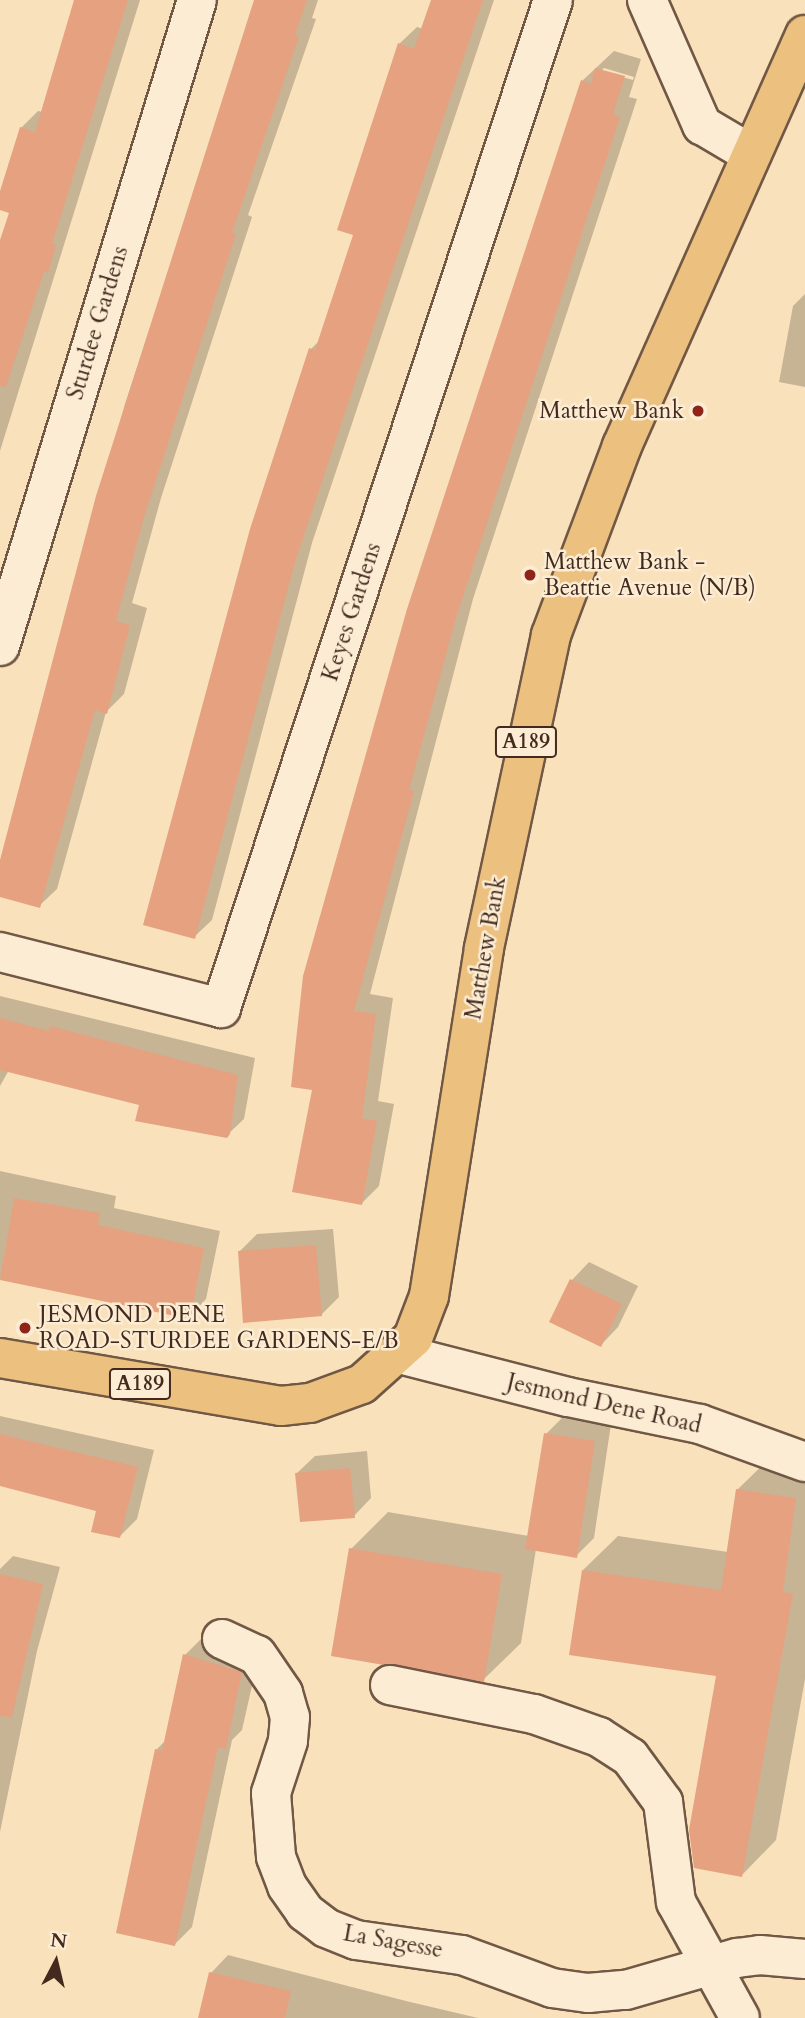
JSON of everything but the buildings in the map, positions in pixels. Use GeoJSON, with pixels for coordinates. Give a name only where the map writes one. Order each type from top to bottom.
{"type":"FeatureCollection","features":[{"type":"Feature","properties":{"kind":"main road","name":"Matthew Bank"},"geometry":{"type":"LineString","coordinates":[[0,1359],[281,1406],[341,1394],[400,1354],[418,1328],[429,1296],[484,948],[551,635],[622,446],[805,35]]}},
{"type":"Feature","properties":{"kind":"street","name":"Sturdee Gardens"},"geometry":{"type":"LineString","coordinates":[[0,646],[197,0]]}},
{"type":"Feature","properties":{"kind":"street","name":"Keyes Gardens"},"geometry":{"type":"LineString","coordinates":[[0,952],[221,1008],[553,0]]}},
{"type":"Feature","properties":{"kind":"street"},"geometry":{"type":"LineString","coordinates":[[647,0],[702,125],[751,154]]}},
{"type":"Feature","properties":{"kind":"street","name":"Jesmond Dene Road"},"geometry":{"type":"LineString","coordinates":[[400,1354],[568,1397],[699,1424],[805,1462]]}},
{"type":"Feature","properties":{"kind":"street","name":"La Sagesse"},"geometry":{"type":"LineString","coordinates":[[222,1639],[257,1655],[283,1693],[290,1717],[288,1741],[271,1793],[276,1857],[299,1904],[326,1928],[356,1940],[462,1955],[552,1988],[588,1993],[626,1990],[710,1966],[761,1955],[805,1959]]}},
{"type":"Feature","properties":{"kind":"street"},"geometry":{"type":"LineString","coordinates":[[390,1685],[534,1714],[599,1737],[630,1757],[663,1802],[676,1902],[740,2018]]}},
{"type":"Feature","properties":{"kind":"place","name":"Matthew Bank"},"geometry":{"type":"Point","coordinates":[698,411]}},
{"type":"Feature","properties":{"kind":"place","name":"Matthew Bank - Beattie Avenue (N/B)"},"geometry":{"type":"Point","coordinates":[530,575]}},
{"type":"Feature","properties":{"kind":"place","name":"JESMOND DENE ROAD-STURDEE GARDENS-E/B"},"geometry":{"type":"Point","coordinates":[25,1328]}}]}
